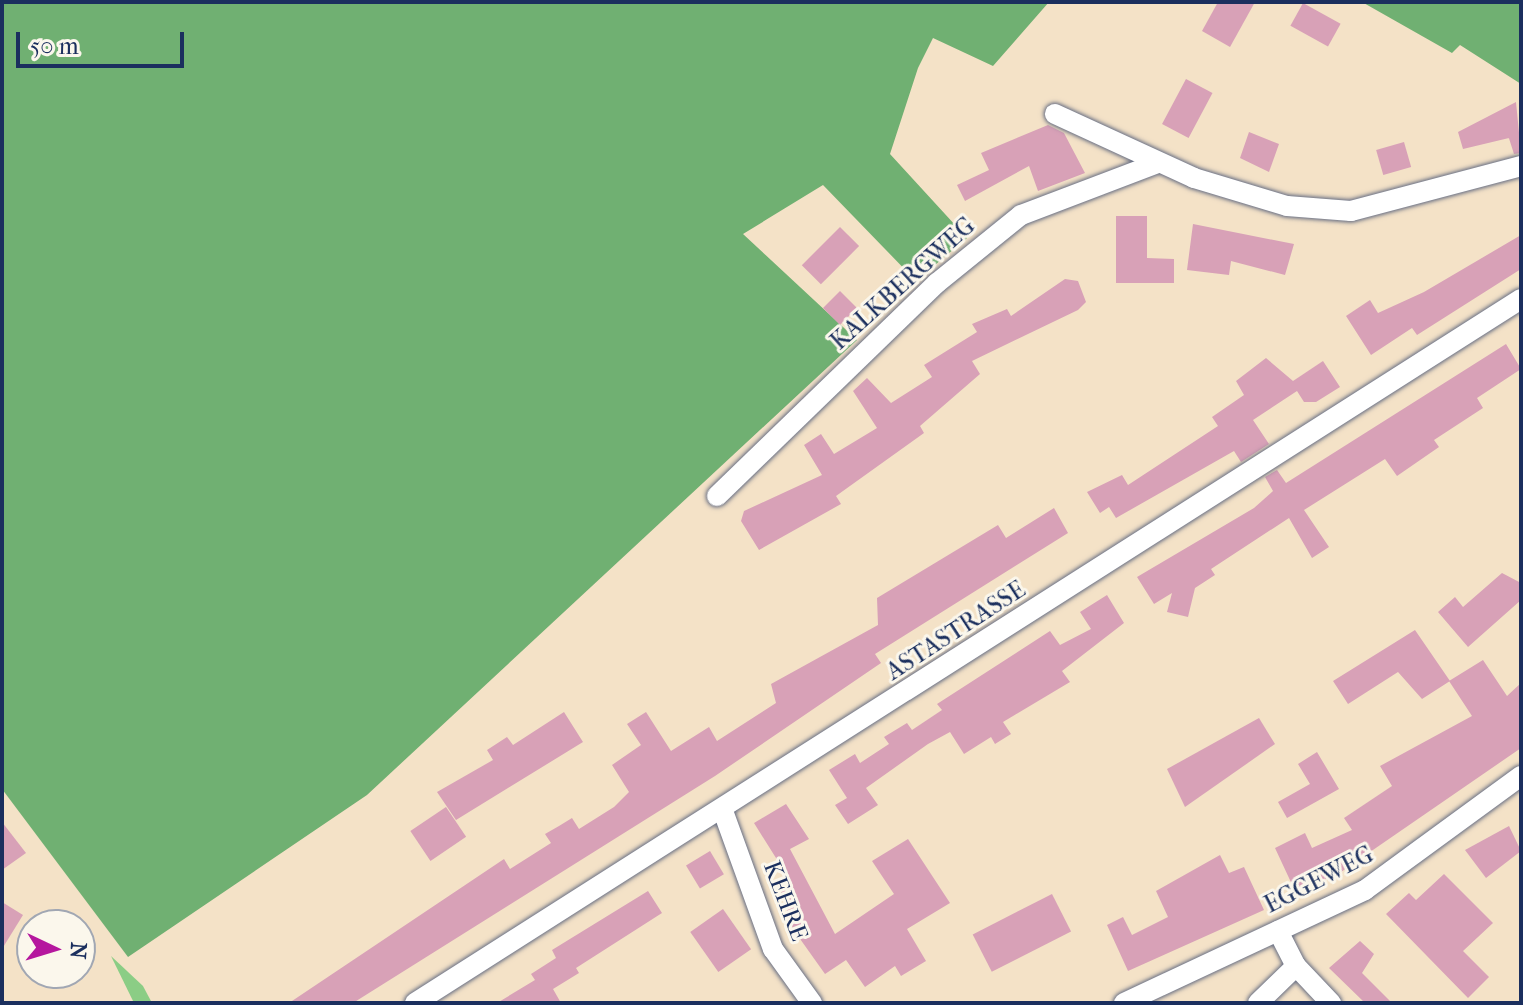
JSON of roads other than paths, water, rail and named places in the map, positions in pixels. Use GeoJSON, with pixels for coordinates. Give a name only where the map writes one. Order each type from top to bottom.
{"type":"FeatureCollection","features":[{"type":"Feature","properties":{"kind":"street"},"geometry":{"type":"LineString","coordinates":[[1055,114],[1158,163],[1236,195],[1351,211],[1521,166]]}},
{"type":"Feature","properties":{"kind":"street","name":"KALKBERGWEG"},"geometry":{"type":"LineString","coordinates":[[717,496],[937,283],[1021,215],[1158,163]]}},
{"type":"Feature","properties":{"kind":"street","name":"ASTASTRASSE"},"geometry":{"type":"LineString","coordinates":[[415,1003],[723,811],[1521,299]]}},
{"type":"Feature","properties":{"kind":"street","name":"EGGEWEG"},"geometry":{"type":"LineString","coordinates":[[1124,1003],[1365,890],[1521,776]]}},
{"type":"Feature","properties":{"kind":"street","name":"KEHRE"},"geometry":{"type":"LineString","coordinates":[[723,811],[768,939],[812,1003]]}},
{"type":"Feature","properties":{"kind":"street"},"geometry":{"type":"LineString","coordinates":[[1278,931],[1296,966],[1331,1003]]}},
{"type":"Feature","properties":{"kind":"street"},"geometry":{"type":"LineString","coordinates":[[1258,1003],[1296,966]]}}]}
